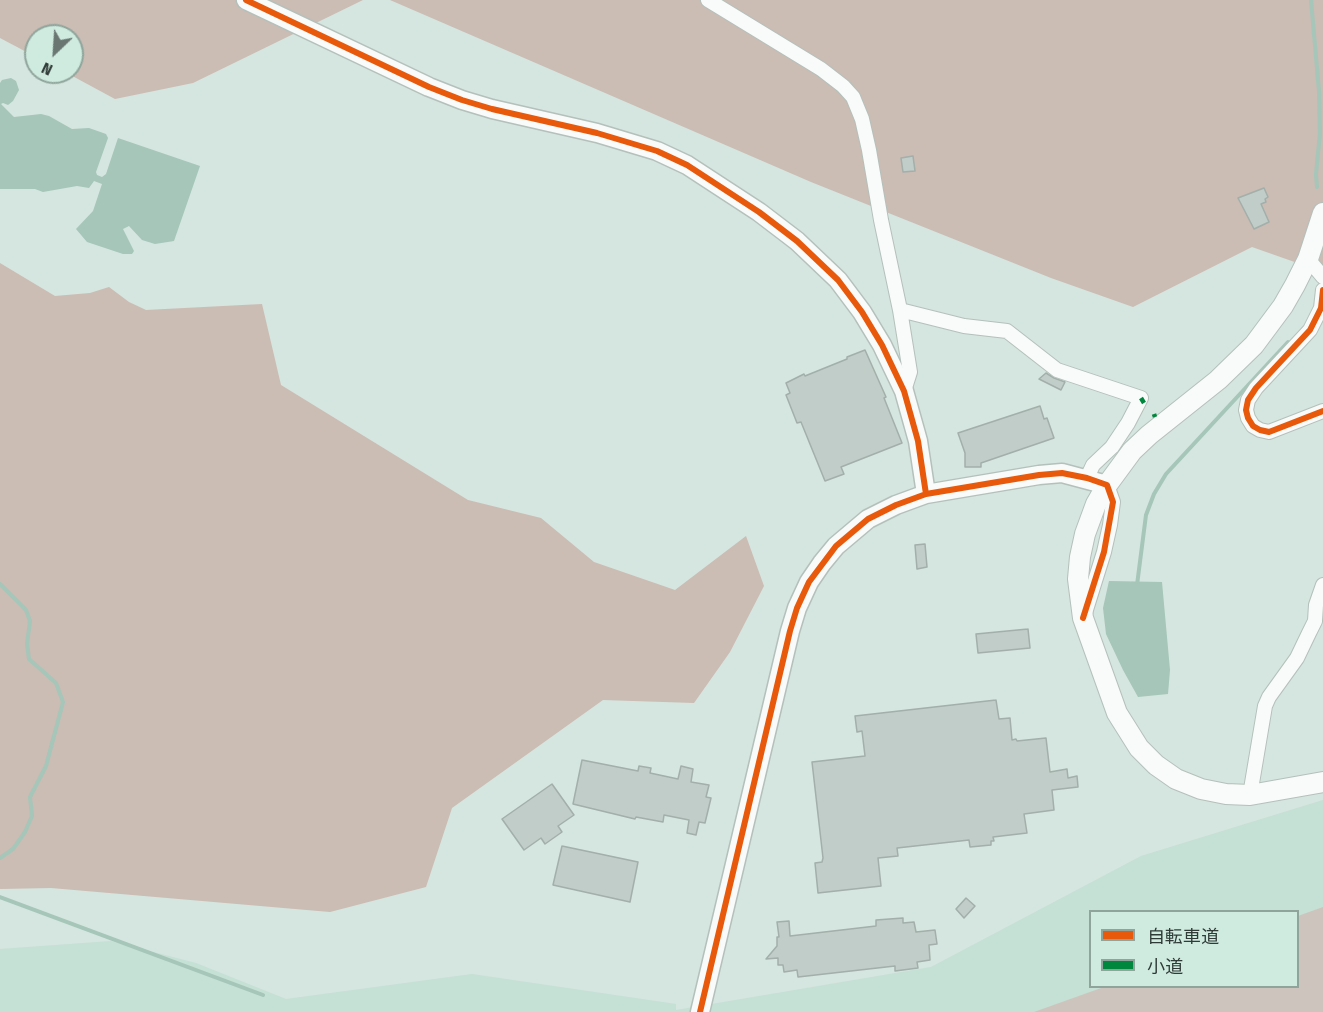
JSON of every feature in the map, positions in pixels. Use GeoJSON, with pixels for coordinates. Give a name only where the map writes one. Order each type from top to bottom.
{"type":"FeatureCollection","features":[{"type":"Feature","properties":{"kind":"main road"},"geometry":{"type":"LineString","coordinates":[[1323,213],[1308,259],[1283,306],[1254,345],[1218,380],[1132,451],[1107,485],[1096,504],[1085,534],[1078,579],[1083,618],[1117,713],[1139,748],[1156,765],[1176,779],[1201,789],[1226,794],[1250,795],[1323,782]]}},
{"type":"Feature","properties":{"kind":"street"},"geometry":{"type":"LineString","coordinates":[[246,0],[429,87],[462,100],[632,142],[687,165],[778,226],[838,280],[862,312],[882,345],[904,391],[918,441],[926,494]]}},
{"type":"Feature","properties":{"kind":"street"},"geometry":{"type":"LineString","coordinates":[[708,0],[820,69],[843,86],[853,97],[867,140],[900,310],[910,372],[904,391]]}},
{"type":"Feature","properties":{"kind":"street"},"geometry":{"type":"LineString","coordinates":[[1308,259],[1323,277]]}},
{"type":"Feature","properties":{"kind":"street"},"geometry":{"type":"LineString","coordinates":[[1323,290],[1321,308],[1310,330],[1256,388],[1248,400],[1246,410],[1252,426],[1269,432],[1323,411]]}},
{"type":"Feature","properties":{"kind":"street"},"geometry":{"type":"LineString","coordinates":[[900,310],[964,326],[1007,331],[1057,370],[1141,398],[1112,447],[1093,465],[1087,478]]}},
{"type":"Feature","properties":{"kind":"street"},"geometry":{"type":"LineString","coordinates":[[699,1012],[797,608],[809,582],[822,563],[868,519],[926,494],[1062,473],[1107,485]]}},
{"type":"Feature","properties":{"kind":"street"},"geometry":{"type":"LineString","coordinates":[[1250,795],[1265,706],[1297,658],[1315,621],[1316,605],[1323,585]]}},
{"type":"Feature","properties":{"kind":"shaded area"},"geometry":{"type":"Polygon","coordinates":[[[0,0],[363,0],[193,83],[115,99],[84,82],[84,24],[24,24],[24,51],[0,38],[0,0]]]}},
{"type":"Feature","properties":{"kind":"shaded area"},"geometry":{"type":"Polygon","coordinates":[[[390,0],[1323,0],[1323,272],[1252,247],[1133,307],[1051,278],[811,182],[390,0]]]}},
{"type":"Feature","properties":{"kind":"shaded area"},"geometry":{"type":"Polygon","coordinates":[[[11,78],[16,81],[19,90],[8,105],[1,104],[14,117],[41,114],[72,129],[89,128],[106,134],[108,138],[96,172],[97,175],[102,177],[106,174],[118,138],[200,166],[174,241],[155,244],[142,240],[129,226],[123,229],[134,251],[132,254],[123,254],[87,242],[76,229],[93,211],[102,184],[94,181],[89,188],[77,186],[43,192],[35,189],[0,189],[0,83],[2,80],[11,78]]]}},
{"type":"Feature","properties":{"kind":"shaded area"},"geometry":{"type":"Polygon","coordinates":[[[0,263],[55,296],[90,293],[109,287],[129,302],[146,310],[262,304],[281,385],[468,500],[541,518],[594,562],[675,590],[746,536],[764,586],[730,652],[694,703],[603,700],[452,808],[426,887],[330,912],[51,888],[0,889],[0,263]]]}},
{"type":"Feature","properties":{"kind":"shaded area"},"geometry":{"type":"Polygon","coordinates":[[[1109,581],[1162,582],[1170,670],[1168,694],[1138,697],[1123,670],[1106,634],[1103,608],[1109,581]]]}},
{"type":"Feature","properties":{"kind":"shaded area"},"geometry":{"type":"Polygon","coordinates":[[[1323,800],[1323,1012],[0,1012],[0,949],[111,941],[196,963],[286,999],[472,974],[676,1004],[676,1010],[931,967],[1141,856],[1323,800]]]}},
{"type":"Feature","properties":{"kind":"shaded area"},"geometry":{"type":"Polygon","coordinates":[[[1323,907],[1323,1012],[1034,1012],[1101,988],[1299,988],[1299,916],[1323,907]]]}},
{"type":"Feature","properties":{"kind":"building"},"geometry":{"type":"Polygon","coordinates":[[[913,156],[915,171],[903,172],[901,158],[913,156]]]}},
{"type":"Feature","properties":{"kind":"building"},"geometry":{"type":"Polygon","coordinates":[[[1264,188],[1268,197],[1265,199],[1266,202],[1261,204],[1269,222],[1254,229],[1238,198],[1264,188]]]}},
{"type":"Feature","properties":{"kind":"building"},"geometry":{"type":"Polygon","coordinates":[[[865,350],[886,397],[884,398],[902,443],[841,467],[844,474],[825,481],[801,422],[797,423],[786,395],[790,393],[786,383],[865,350]]]}},
{"type":"Feature","properties":{"kind":"building"},"geometry":{"type":"Polygon","coordinates":[[[1046,373],[1065,382],[1061,390],[1039,379],[1046,373]]]}},
{"type":"Feature","properties":{"kind":"building"},"geometry":{"type":"Polygon","coordinates":[[[1040,406],[1054,438],[981,463],[981,467],[965,467],[965,453],[958,433],[1040,406]]]}},
{"type":"Feature","properties":{"kind":"building"},"geometry":{"type":"Polygon","coordinates":[[[925,544],[927,567],[917,569],[915,545],[925,544]]]}},
{"type":"Feature","properties":{"kind":"building"},"geometry":{"type":"Polygon","coordinates":[[[1028,629],[1030,648],[978,653],[976,634],[1028,629]]]}},
{"type":"Feature","properties":{"kind":"building"},"geometry":{"type":"Polygon","coordinates":[[[996,700],[999,719],[1010,718],[1012,740],[1046,738],[1050,772],[1067,769],[1068,778],[1077,776],[1078,787],[1052,790],[1054,810],[1024,814],[1027,833],[993,837],[994,841],[991,841],[991,845],[970,847],[969,840],[897,848],[898,856],[878,858],[881,886],[818,893],[815,863],[822,862],[823,858],[812,762],[865,756],[862,731],[857,732],[855,716],[996,700]]]}},
{"type":"Feature","properties":{"kind":"building"},"geometry":{"type":"Polygon","coordinates":[[[582,760],[638,771],[639,766],[651,768],[650,773],[678,779],[681,766],[693,769],[691,782],[709,785],[706,797],[711,798],[705,823],[699,822],[696,835],[687,833],[689,820],[664,815],[663,822],[636,817],[635,819],[573,804],[582,760]]]}},
{"type":"Feature","properties":{"kind":"building"},"geometry":{"type":"Polygon","coordinates":[[[552,784],[574,815],[558,826],[562,832],[545,844],[541,838],[524,850],[502,819],[552,784]]]}},
{"type":"Feature","properties":{"kind":"building"},"geometry":{"type":"Polygon","coordinates":[[[562,846],[638,862],[630,902],[553,885],[562,846]]]}},
{"type":"Feature","properties":{"kind":"building"},"geometry":{"type":"Polygon","coordinates":[[[966,898],[975,906],[964,918],[956,909],[966,898]]]}},
{"type":"Feature","properties":{"kind":"building"},"geometry":{"type":"Polygon","coordinates":[[[903,918],[903,923],[914,922],[916,932],[935,930],[937,944],[929,945],[930,960],[917,962],[918,968],[895,971],[895,966],[798,977],[797,970],[784,972],[783,965],[778,965],[778,958],[766,959],[777,946],[777,937],[779,937],[777,922],[789,921],[790,936],[876,926],[876,920],[903,918]]]}},
{"type":"Feature","properties":{"kind":"waterway"},"geometry":{"type":"LineString","coordinates":[[1311,0],[1319,91],[1320,133],[1317,187]]}},
{"type":"Feature","properties":{"kind":"waterway"},"geometry":{"type":"LineString","coordinates":[[1137,585],[1146,515],[1154,494],[1166,474],[1288,342]]}},
{"type":"Feature","properties":{"kind":"waterway"},"geometry":{"type":"LineString","coordinates":[[0,584],[26,610],[30,621],[27,644],[29,659],[56,683],[63,702],[46,766],[30,797],[32,816],[25,832],[13,849],[0,858]]}},
{"type":"Feature","properties":{"kind":"waterway"},"geometry":{"type":"LineString","coordinates":[[0,897],[263,995]]}},
{"type":"Feature","properties":{"kind":"marked path"},"geometry":{"type":"LineString","coordinates":[[1141,398],[1144,403]]}},
{"type":"Feature","properties":{"kind":"cycle path"},"geometry":{"type":"LineString","coordinates":[[246,0],[429,87],[462,100],[597,133],[657,151],[687,165],[759,212],[797,241],[838,280],[862,312],[882,345],[904,391],[918,441],[926,494]]}},
{"type":"Feature","properties":{"kind":"cycle path"},"geometry":{"type":"LineString","coordinates":[[1323,290],[1321,308],[1310,330],[1256,388],[1248,400],[1246,410],[1253,426],[1269,432],[1323,411]]}},
{"type":"Feature","properties":{"kind":"cycle path"},"geometry":{"type":"LineString","coordinates":[[700,1012],[790,631],[809,582],[836,546],[868,519],[926,494],[1039,475],[1062,473],[1087,478],[1107,485],[1113,502],[1104,552],[1083,618]]}}]}
